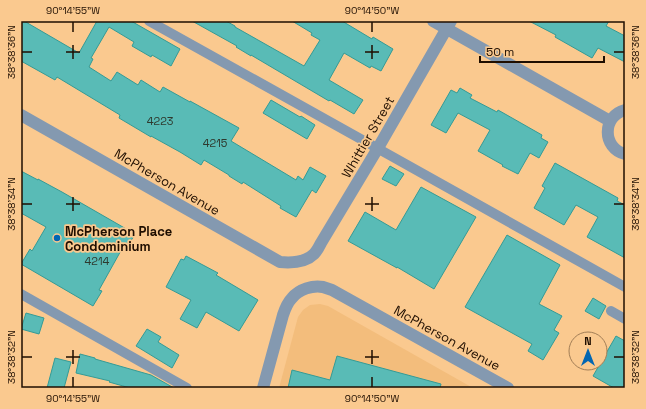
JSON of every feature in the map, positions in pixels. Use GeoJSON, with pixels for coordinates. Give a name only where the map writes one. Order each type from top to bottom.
{"type":"FeatureCollection","features":[{"type":"Feature","properties":{"kind":"street"},"geometry":{"type":"LineString","coordinates":[[433,21],[449,25],[610,121]]}},
{"type":"Feature","properties":{"kind":"street","name":"Whittier Street"},"geometry":{"type":"LineString","coordinates":[[303,261],[314,254],[378,148],[449,25]]}},
{"type":"Feature","properties":{"kind":"street"},"geometry":{"type":"LineString","coordinates":[[625,110],[615,115],[610,121],[608,128],[610,143],[615,149],[625,154]]}},
{"type":"Feature","properties":{"kind":"street","name":"McPherson Avenue"},"geometry":{"type":"LineString","coordinates":[[21,115],[280,262],[290,263],[303,261]]}},
{"type":"Feature","properties":{"kind":"street","name":"McPherson Avenue"},"geometry":{"type":"LineString","coordinates":[[264,388],[283,314],[292,298],[297,293],[307,288],[322,287],[332,290],[508,388]]}},
{"type":"Feature","properties":{"kind":"lane"},"geometry":{"type":"LineString","coordinates":[[148,21],[625,287]]}},
{"type":"Feature","properties":{"kind":"lane"},"geometry":{"type":"LineString","coordinates":[[21,294],[187,388]]}},
{"type":"Feature","properties":{"kind":"lane"},"geometry":{"type":"LineString","coordinates":[[611,311],[625,320]]}},
{"type":"Feature","properties":{"kind":"shaded area"},"geometry":{"type":"Polygon","coordinates":[[[320,304],[328,306],[473,388],[279,388],[298,317],[303,310],[310,305],[320,304]]]}},
{"type":"Feature","properties":{"kind":"building"},"geometry":{"type":"Polygon","coordinates":[[[21,21],[24,21],[79,53],[97,21],[131,21],[180,49],[171,66],[132,46],[134,42],[109,27],[91,58],[93,59],[89,67],[111,81],[117,72],[138,85],[141,80],[160,92],[163,87],[190,101],[239,128],[231,141],[296,180],[298,176],[303,180],[310,167],[326,176],[316,193],[312,190],[296,217],[280,208],[281,206],[243,182],[242,184],[204,160],[201,165],[119,118],[120,115],[57,77],[55,80],[21,61],[21,21]]]}},
{"type":"Feature","properties":{"kind":"building"},"geometry":{"type":"Polygon","coordinates":[[[192,21],[226,21],[304,66],[320,40],[311,35],[312,33],[292,21],[342,21],[372,39],[373,37],[393,49],[381,71],[371,66],[370,68],[344,53],[329,80],[363,100],[354,114],[192,21]]]}},
{"type":"Feature","properties":{"kind":"building"},"geometry":{"type":"Polygon","coordinates":[[[529,21],[609,21],[606,26],[625,36],[625,62],[598,48],[592,58],[555,37],[556,35],[529,21]]]}},
{"type":"Feature","properties":{"kind":"building"},"geometry":{"type":"Polygon","coordinates":[[[460,88],[472,95],[470,98],[497,112],[498,110],[542,135],[541,138],[548,142],[539,158],[530,153],[518,174],[478,151],[490,130],[458,113],[446,133],[431,125],[451,90],[457,93],[460,88]]]}},
{"type":"Feature","properties":{"kind":"building"},"geometry":{"type":"Polygon","coordinates":[[[271,100],[315,125],[307,139],[263,113],[271,100]]]}},
{"type":"Feature","properties":{"kind":"building"},"geometry":{"type":"Polygon","coordinates":[[[555,163],[618,198],[617,201],[625,205],[625,258],[587,237],[598,217],[576,205],[564,225],[534,208],[545,188],[542,186],[555,163]]]}},
{"type":"Feature","properties":{"kind":"building"},"geometry":{"type":"Polygon","coordinates":[[[390,166],[404,174],[396,186],[382,179],[390,166]]]}},
{"type":"Feature","properties":{"kind":"building"},"geometry":{"type":"Polygon","coordinates":[[[21,171],[62,192],[135,234],[126,249],[123,247],[99,290],[102,291],[93,306],[21,264],[30,249],[32,251],[46,227],[21,213],[21,171]]]}},
{"type":"Feature","properties":{"kind":"building"},"geometry":{"type":"Polygon","coordinates":[[[421,187],[476,217],[434,289],[348,241],[365,212],[396,230],[421,187]]]}},
{"type":"Feature","properties":{"kind":"building"},"geometry":{"type":"Polygon","coordinates":[[[507,235],[560,265],[539,304],[562,316],[554,330],[559,333],[543,360],[528,351],[532,344],[465,307],[507,235]]]}},
{"type":"Feature","properties":{"kind":"building"},"geometry":{"type":"Polygon","coordinates":[[[186,256],[218,273],[216,275],[258,300],[239,331],[206,312],[197,328],[180,319],[191,300],[166,287],[181,259],[184,260],[186,256]]]}},
{"type":"Feature","properties":{"kind":"building"},"geometry":{"type":"Polygon","coordinates":[[[593,298],[606,306],[599,319],[585,311],[593,298]]]}},
{"type":"Feature","properties":{"kind":"building"},"geometry":{"type":"Polygon","coordinates":[[[26,313],[44,318],[39,334],[21,329],[26,313]]]}},
{"type":"Feature","properties":{"kind":"building"},"geometry":{"type":"Polygon","coordinates":[[[147,329],[161,337],[158,342],[179,355],[172,368],[136,346],[147,329]]]}},
{"type":"Feature","properties":{"kind":"building"},"geometry":{"type":"Polygon","coordinates":[[[616,336],[625,341],[625,388],[614,388],[593,376],[596,371],[608,371],[608,350],[616,336]]]}},
{"type":"Feature","properties":{"kind":"building"},"geometry":{"type":"Polygon","coordinates":[[[80,354],[151,375],[174,388],[130,388],[109,382],[110,381],[76,373],[80,354]]]}},
{"type":"Feature","properties":{"kind":"building"},"geometry":{"type":"Polygon","coordinates":[[[337,356],[441,384],[440,388],[288,388],[292,370],[330,380],[337,356]]]}},
{"type":"Feature","properties":{"kind":"building"},"geometry":{"type":"Polygon","coordinates":[[[55,358],[71,362],[64,388],[47,388],[55,358]]]}},
{"type":"Feature","properties":{"kind":"place","name":"McPherson Place Condominium"},"geometry":{"type":"Point","coordinates":[57,238]}}]}
